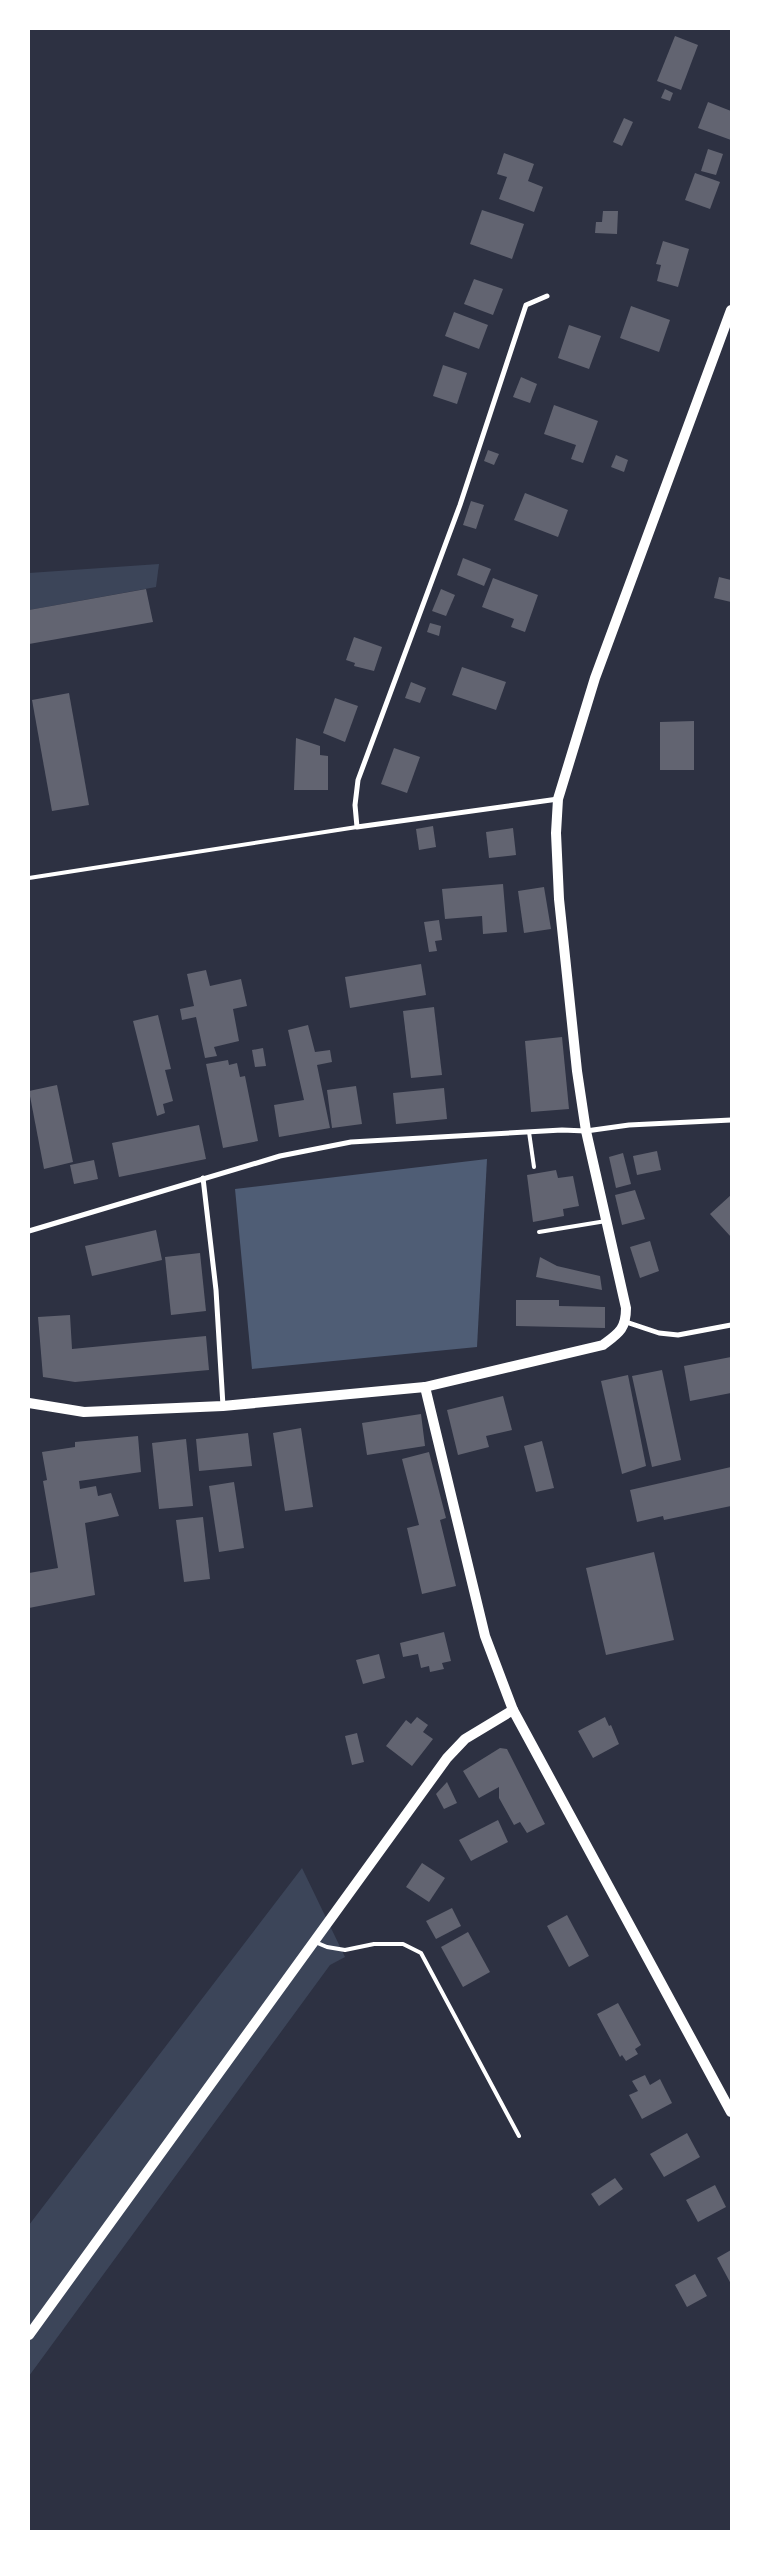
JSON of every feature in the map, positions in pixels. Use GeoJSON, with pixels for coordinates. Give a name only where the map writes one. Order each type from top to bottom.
{"type":"FeatureCollection","features":[{"type":"Feature","properties":{"kind":"main road"},"geometry":{"type":"LineString","coordinates":[[29,1403],[84,1412],[223,1406],[425,1387],[603,1345],[618,1334],[626,1322],[626,1308],[586,1131],[577,1071],[559,899],[556,833],[558,799],[595,678],[731,310]]}},
{"type":"Feature","properties":{"kind":"main road"},"geometry":{"type":"LineString","coordinates":[[425,1387],[485,1636],[513,1710],[731,2112]]}},
{"type":"Feature","properties":{"kind":"main road"},"geometry":{"type":"LineString","coordinates":[[29,2335],[447,1758],[465,1739],[513,1710]]}},
{"type":"Feature","properties":{"kind":"street"},"geometry":{"type":"LineString","coordinates":[[547,296],[526,305],[460,505],[358,780],[354,804],[357,826],[558,799]]}},
{"type":"Feature","properties":{"kind":"street"},"geometry":{"type":"LineString","coordinates":[[29,1231],[280,1156],[352,1142],[529,1132],[586,1131],[629,1125],[731,1120]]}},
{"type":"Feature","properties":{"kind":"street"},"geometry":{"type":"LineString","coordinates":[[203,1178],[216,1290],[223,1406]]}},
{"type":"Feature","properties":{"kind":"street"},"geometry":{"type":"LineString","coordinates":[[626,1322],[659,1332],[678,1335],[731,1325]]}},
{"type":"Feature","properties":{"kind":"lane"},"geometry":{"type":"LineString","coordinates":[[29,878],[357,826]]}},
{"type":"Feature","properties":{"kind":"lane"},"geometry":{"type":"LineString","coordinates":[[529,1132],[534,1167]]}},
{"type":"Feature","properties":{"kind":"lane"},"geometry":{"type":"LineString","coordinates":[[539,1232],[607,1221]]}},
{"type":"Feature","properties":{"kind":"lane"},"geometry":{"type":"LineString","coordinates":[[314,1942],[345,1950],[374,1944],[403,1944],[422,1953],[519,2136]]}},
{"type":"Feature","properties":{"kind":"shaded area"},"geometry":{"type":"Polygon","coordinates":[[[159,564],[156,587],[29,610],[29,573],[159,564]]]}},
{"type":"Feature","properties":{"kind":"shaded area"},"geometry":{"type":"Polygon","coordinates":[[[487,1159],[477,1347],[252,1369],[235,1189],[487,1159]]]}},
{"type":"Feature","properties":{"kind":"shaded area"},"geometry":{"type":"Polygon","coordinates":[[[302,1868],[345,1957],[330,1965],[29,2376],[29,2225],[302,1868]]]}},
{"type":"Feature","properties":{"kind":"building"},"geometry":{"type":"Polygon","coordinates":[[[675,36],[698,45],[681,90],[657,81],[675,36]]]}},
{"type":"Feature","properties":{"kind":"building"},"geometry":{"type":"Polygon","coordinates":[[[665,89],[673,93],[670,101],[661,98],[665,89]]]}},
{"type":"Feature","properties":{"kind":"building"},"geometry":{"type":"Polygon","coordinates":[[[708,102],[731,111],[731,140],[698,128],[708,102]]]}},
{"type":"Feature","properties":{"kind":"building"},"geometry":{"type":"Polygon","coordinates":[[[624,118],[633,122],[622,146],[613,142],[624,118]]]}},
{"type":"Feature","properties":{"kind":"building"},"geometry":{"type":"Polygon","coordinates":[[[708,149],[723,154],[716,175],[701,171],[708,149]]]}},
{"type":"Feature","properties":{"kind":"building"},"geometry":{"type":"Polygon","coordinates":[[[504,153],[534,164],[528,181],[543,187],[534,212],[499,199],[507,177],[497,174],[504,153]]]}},
{"type":"Feature","properties":{"kind":"building"},"geometry":{"type":"Polygon","coordinates":[[[695,173],[720,182],[710,209],[685,200],[695,173]]]}},
{"type":"Feature","properties":{"kind":"building"},"geometry":{"type":"Polygon","coordinates":[[[482,210],[524,224],[512,259],[470,244],[482,210]]]}},
{"type":"Feature","properties":{"kind":"building"},"geometry":{"type":"Polygon","coordinates":[[[603,211],[618,211],[617,234],[595,233],[596,222],[602,222],[603,211]]]}},
{"type":"Feature","properties":{"kind":"building"},"geometry":{"type":"Polygon","coordinates":[[[663,241],[689,249],[678,287],[657,281],[661,265],[656,264],[663,241]]]}},
{"type":"Feature","properties":{"kind":"building"},"geometry":{"type":"Polygon","coordinates":[[[474,279],[503,289],[493,315],[464,304],[474,279]]]}},
{"type":"Feature","properties":{"kind":"building"},"geometry":{"type":"Polygon","coordinates":[[[631,306],[670,320],[659,352],[620,338],[631,306]]]}},
{"type":"Feature","properties":{"kind":"building"},"geometry":{"type":"Polygon","coordinates":[[[454,312],[488,325],[479,349],[445,336],[454,312]]]}},
{"type":"Feature","properties":{"kind":"building"},"geometry":{"type":"Polygon","coordinates":[[[569,325],[601,336],[589,369],[558,358],[569,325]]]}},
{"type":"Feature","properties":{"kind":"building"},"geometry":{"type":"Polygon","coordinates":[[[443,365],[467,373],[457,404],[433,396],[443,365]]]}},
{"type":"Feature","properties":{"kind":"building"},"geometry":{"type":"Polygon","coordinates":[[[521,377],[537,384],[530,403],[513,397],[521,377]]]}},
{"type":"Feature","properties":{"kind":"building"},"geometry":{"type":"Polygon","coordinates":[[[554,405],[598,421],[583,463],[571,459],[576,445],[544,434],[554,405]]]}},
{"type":"Feature","properties":{"kind":"building"},"geometry":{"type":"Polygon","coordinates":[[[488,450],[499,454],[494,465],[484,461],[488,450]]]}},
{"type":"Feature","properties":{"kind":"building"},"geometry":{"type":"Polygon","coordinates":[[[616,455],[628,460],[624,472],[611,467],[616,455]]]}},
{"type":"Feature","properties":{"kind":"building"},"geometry":{"type":"Polygon","coordinates":[[[525,493],[568,510],[558,537],[514,520],[525,493]]]}},
{"type":"Feature","properties":{"kind":"building"},"geometry":{"type":"Polygon","coordinates":[[[471,501],[484,505],[476,529],[463,525],[471,501]]]}},
{"type":"Feature","properties":{"kind":"building"},"geometry":{"type":"Polygon","coordinates":[[[463,558],[491,569],[484,586],[457,575],[463,558]]]}},
{"type":"Feature","properties":{"kind":"building"},"geometry":{"type":"Polygon","coordinates":[[[719,577],[731,580],[731,602],[714,598],[719,577]]]}},
{"type":"Feature","properties":{"kind":"building"},"geometry":{"type":"Polygon","coordinates":[[[493,578],[538,595],[525,632],[511,627],[514,619],[482,607],[493,578]]]}},
{"type":"Feature","properties":{"kind":"building"},"geometry":{"type":"Polygon","coordinates":[[[146,589],[153,622],[29,644],[29,610],[146,589]]]}},
{"type":"Feature","properties":{"kind":"building"},"geometry":{"type":"Polygon","coordinates":[[[441,589],[455,595],[446,616],[432,611],[441,589]]]}},
{"type":"Feature","properties":{"kind":"building"},"geometry":{"type":"Polygon","coordinates":[[[430,623],[441,626],[439,636],[427,632],[430,623]]]}},
{"type":"Feature","properties":{"kind":"building"},"geometry":{"type":"Polygon","coordinates":[[[354,637],[382,647],[374,671],[354,666],[355,663],[346,660],[354,637]]]}},
{"type":"Feature","properties":{"kind":"building"},"geometry":{"type":"Polygon","coordinates":[[[462,667],[506,682],[496,710],[452,695],[462,667]]]}},
{"type":"Feature","properties":{"kind":"building"},"geometry":{"type":"Polygon","coordinates":[[[411,682],[426,688],[420,703],[405,698],[411,682]]]}},
{"type":"Feature","properties":{"kind":"building"},"geometry":{"type":"Polygon","coordinates":[[[69,693],[89,805],[52,811],[32,700],[69,693]]]}},
{"type":"Feature","properties":{"kind":"building"},"geometry":{"type":"Polygon","coordinates":[[[335,698],[358,706],[345,742],[323,733],[335,698]]]}},
{"type":"Feature","properties":{"kind":"building"},"geometry":{"type":"Polygon","coordinates":[[[694,721],[694,770],[660,770],[660,722],[694,721]]]}},
{"type":"Feature","properties":{"kind":"building"},"geometry":{"type":"Polygon","coordinates":[[[296,738],[320,746],[320,755],[328,756],[328,790],[294,790],[296,738]]]}},
{"type":"Feature","properties":{"kind":"building"},"geometry":{"type":"Polygon","coordinates":[[[394,748],[420,757],[407,793],[381,784],[394,748]]]}},
{"type":"Feature","properties":{"kind":"building"},"geometry":{"type":"Polygon","coordinates":[[[433,826],[436,847],[419,850],[416,829],[433,826]]]}},
{"type":"Feature","properties":{"kind":"building"},"geometry":{"type":"Polygon","coordinates":[[[513,828],[516,855],[489,858],[486,832],[513,828]]]}},
{"type":"Feature","properties":{"kind":"building"},"geometry":{"type":"Polygon","coordinates":[[[503,884],[507,932],[483,934],[482,916],[445,919],[442,889],[503,884]]]}},
{"type":"Feature","properties":{"kind":"building"},"geometry":{"type":"Polygon","coordinates":[[[544,887],[551,929],[524,933],[518,891],[544,887]]]}},
{"type":"Feature","properties":{"kind":"building"},"geometry":{"type":"Polygon","coordinates":[[[439,920],[442,940],[435,941],[437,951],[429,952],[424,922],[439,920]]]}},
{"type":"Feature","properties":{"kind":"building"},"geometry":{"type":"Polygon","coordinates":[[[421,964],[426,995],[350,1008],[345,977],[421,964]]]}},
{"type":"Feature","properties":{"kind":"building"},"geometry":{"type":"Polygon","coordinates":[[[206,970],[210,986],[241,979],[247,1006],[233,1009],[239,1041],[214,1047],[217,1056],[205,1058],[196,1017],[182,1020],[180,1009],[194,1006],[187,974],[206,970]]]}},
{"type":"Feature","properties":{"kind":"building"},"geometry":{"type":"Polygon","coordinates":[[[434,1007],[442,1075],[411,1078],[403,1011],[434,1007]]]}},
{"type":"Feature","properties":{"kind":"building"},"geometry":{"type":"Polygon","coordinates":[[[158,1015],[171,1069],[165,1070],[173,1101],[163,1104],[165,1113],[157,1116],[133,1021],[158,1015]]]}},
{"type":"Feature","properties":{"kind":"building"},"geometry":{"type":"Polygon","coordinates":[[[308,1025],[315,1052],[330,1050],[332,1062],[317,1065],[330,1128],[279,1137],[274,1105],[304,1100],[288,1030],[308,1025]]]}},
{"type":"Feature","properties":{"kind":"building"},"geometry":{"type":"Polygon","coordinates":[[[562,1037],[569,1109],[531,1112],[525,1041],[562,1037]]]}},
{"type":"Feature","properties":{"kind":"building"},"geometry":{"type":"Polygon","coordinates":[[[263,1048],[266,1066],[255,1067],[252,1050],[263,1048]]]}},
{"type":"Feature","properties":{"kind":"building"},"geometry":{"type":"Polygon","coordinates":[[[228,1060],[229,1065],[237,1063],[240,1077],[245,1076],[258,1141],[223,1148],[206,1064],[228,1060]]]}},
{"type":"Feature","properties":{"kind":"building"},"geometry":{"type":"Polygon","coordinates":[[[57,1085],[73,1162],[44,1169],[29,1091],[57,1085]]]}},
{"type":"Feature","properties":{"kind":"building"},"geometry":{"type":"Polygon","coordinates":[[[356,1086],[362,1124],[332,1128],[327,1090],[356,1086]]]}},
{"type":"Feature","properties":{"kind":"building"},"geometry":{"type":"Polygon","coordinates":[[[444,1088],[447,1119],[396,1124],[393,1093],[444,1088]]]}},
{"type":"Feature","properties":{"kind":"building"},"geometry":{"type":"Polygon","coordinates":[[[199,1125],[206,1159],[119,1177],[112,1143],[199,1125]]]}},
{"type":"Feature","properties":{"kind":"building"},"geometry":{"type":"Polygon","coordinates":[[[657,1151],[661,1170],[637,1175],[633,1156],[657,1151]]]}},
{"type":"Feature","properties":{"kind":"building"},"geometry":{"type":"Polygon","coordinates":[[[623,1153],[631,1184],[616,1188],[609,1157],[623,1153]]]}},
{"type":"Feature","properties":{"kind":"building"},"geometry":{"type":"Polygon","coordinates":[[[94,1160],[98,1179],[74,1184],[70,1165],[94,1160]]]}},
{"type":"Feature","properties":{"kind":"building"},"geometry":{"type":"Polygon","coordinates":[[[556,1170],[558,1178],[573,1176],[579,1206],[563,1209],[564,1216],[533,1222],[527,1175],[556,1170]]]}},
{"type":"Feature","properties":{"kind":"building"},"geometry":{"type":"Polygon","coordinates":[[[635,1190],[645,1219],[622,1225],[615,1195],[635,1190]]]}},
{"type":"Feature","properties":{"kind":"building"},"geometry":{"type":"Polygon","coordinates":[[[731,1195],[731,1237],[710,1214],[731,1195]]]}},
{"type":"Feature","properties":{"kind":"building"},"geometry":{"type":"Polygon","coordinates":[[[156,1230],[162,1260],[92,1276],[85,1246],[156,1230]]]}},
{"type":"Feature","properties":{"kind":"building"},"geometry":{"type":"Polygon","coordinates":[[[650,1241],[659,1271],[640,1278],[630,1247],[650,1241]]]}},
{"type":"Feature","properties":{"kind":"building"},"geometry":{"type":"Polygon","coordinates":[[[200,1253],[206,1311],[171,1315],[165,1257],[200,1253]]]}},
{"type":"Feature","properties":{"kind":"building"},"geometry":{"type":"Polygon","coordinates":[[[540,1257],[557,1266],[600,1276],[602,1290],[536,1277],[540,1257]]]}},
{"type":"Feature","properties":{"kind":"building"},"geometry":{"type":"Polygon","coordinates":[[[516,1300],[559,1300],[559,1306],[605,1307],[605,1328],[516,1326],[516,1300]]]}},
{"type":"Feature","properties":{"kind":"building"},"geometry":{"type":"Polygon","coordinates":[[[70,1315],[72,1349],[206,1336],[209,1370],[75,1382],[43,1377],[38,1317],[70,1315]]]}},
{"type":"Feature","properties":{"kind":"building"},"geometry":{"type":"Polygon","coordinates":[[[731,1357],[731,1393],[690,1401],[684,1366],[731,1357]]]}},
{"type":"Feature","properties":{"kind":"building"},"geometry":{"type":"Polygon","coordinates":[[[662,1370],[681,1460],[652,1467],[632,1376],[662,1370]]]}},
{"type":"Feature","properties":{"kind":"building"},"geometry":{"type":"Polygon","coordinates":[[[628,1375],[646,1466],[622,1474],[601,1381],[628,1375]]]}},
{"type":"Feature","properties":{"kind":"building"},"geometry":{"type":"Polygon","coordinates":[[[503,1396],[512,1430],[486,1436],[489,1447],[458,1455],[447,1410],[503,1396]]]}},
{"type":"Feature","properties":{"kind":"building"},"geometry":{"type":"Polygon","coordinates":[[[421,1414],[425,1446],[367,1455],[362,1423],[421,1414]]]}},
{"type":"Feature","properties":{"kind":"building"},"geometry":{"type":"Polygon","coordinates":[[[301,1428],[313,1507],[285,1511],[273,1433],[301,1428]]]}},
{"type":"Feature","properties":{"kind":"building"},"geometry":{"type":"Polygon","coordinates":[[[248,1433],[252,1466],[199,1471],[196,1439],[248,1433]]]}},
{"type":"Feature","properties":{"kind":"building"},"geometry":{"type":"Polygon","coordinates":[[[138,1436],[141,1472],[79,1481],[80,1489],[96,1486],[98,1496],[111,1493],[119,1516],[85,1523],[95,1595],[29,1608],[29,1573],[58,1568],[43,1481],[47,1480],[42,1452],[75,1447],[75,1442],[138,1436]]]}},
{"type":"Feature","properties":{"kind":"building"},"geometry":{"type":"Polygon","coordinates":[[[186,1439],[193,1506],[159,1509],[152,1443],[186,1439]]]}},
{"type":"Feature","properties":{"kind":"building"},"geometry":{"type":"Polygon","coordinates":[[[542,1441],[554,1488],[536,1492],[524,1446],[542,1441]]]}},
{"type":"Feature","properties":{"kind":"building"},"geometry":{"type":"Polygon","coordinates":[[[429,1452],[446,1518],[440,1520],[456,1586],[422,1594],[407,1528],[419,1525],[402,1459],[429,1452]]]}},
{"type":"Feature","properties":{"kind":"building"},"geometry":{"type":"Polygon","coordinates":[[[731,1467],[731,1506],[664,1520],[663,1516],[637,1522],[630,1490],[731,1467]]]}},
{"type":"Feature","properties":{"kind":"building"},"geometry":{"type":"Polygon","coordinates":[[[234,1482],[244,1548],[219,1552],[209,1486],[234,1482]]]}},
{"type":"Feature","properties":{"kind":"building"},"geometry":{"type":"Polygon","coordinates":[[[203,1517],[210,1579],[184,1582],[176,1520],[203,1517]]]}},
{"type":"Feature","properties":{"kind":"building"},"geometry":{"type":"Polygon","coordinates":[[[654,1552],[674,1640],[606,1655],[586,1568],[654,1552]]]}},
{"type":"Feature","properties":{"kind":"building"},"geometry":{"type":"Polygon","coordinates":[[[444,1632],[451,1661],[442,1663],[444,1669],[430,1672],[429,1666],[421,1668],[418,1654],[403,1657],[400,1643],[444,1632]]]}},
{"type":"Feature","properties":{"kind":"building"},"geometry":{"type":"Polygon","coordinates":[[[379,1654],[385,1678],[363,1684],[356,1660],[379,1654]]]}},
{"type":"Feature","properties":{"kind":"building"},"geometry":{"type":"Polygon","coordinates":[[[417,1717],[428,1725],[423,1732],[433,1739],[412,1766],[386,1746],[406,1720],[411,1724],[417,1717]]]}},
{"type":"Feature","properties":{"kind":"building"},"geometry":{"type":"Polygon","coordinates":[[[605,1717],[609,1726],[611,1725],[619,1744],[593,1758],[578,1731],[605,1717]]]}},
{"type":"Feature","properties":{"kind":"building"},"geometry":{"type":"Polygon","coordinates":[[[357,1733],[364,1762],[352,1765],[345,1736],[357,1733]]]}},
{"type":"Feature","properties":{"kind":"building"},"geometry":{"type":"Polygon","coordinates":[[[500,1748],[507,1749],[545,1824],[527,1833],[520,1822],[514,1825],[499,1798],[499,1787],[479,1798],[463,1771],[500,1748]]]}},
{"type":"Feature","properties":{"kind":"building"},"geometry":{"type":"Polygon","coordinates":[[[447,1782],[457,1803],[444,1809],[436,1794],[447,1782]]]}},
{"type":"Feature","properties":{"kind":"building"},"geometry":{"type":"Polygon","coordinates":[[[498,1820],[508,1842],[471,1861],[459,1840],[498,1820]]]}},
{"type":"Feature","properties":{"kind":"building"},"geometry":{"type":"Polygon","coordinates":[[[422,1863],[445,1878],[429,1902],[406,1887],[422,1863]]]}},
{"type":"Feature","properties":{"kind":"building"},"geometry":{"type":"Polygon","coordinates":[[[452,1908],[461,1926],[436,1939],[426,1921],[452,1908]]]}},
{"type":"Feature","properties":{"kind":"building"},"geometry":{"type":"Polygon","coordinates":[[[567,1915],[589,1956],[569,1967],[547,1926],[567,1915]]]}},
{"type":"Feature","properties":{"kind":"building"},"geometry":{"type":"Polygon","coordinates":[[[468,1932],[490,1972],[463,1987],[441,1947],[468,1932]]]}},
{"type":"Feature","properties":{"kind":"building"},"geometry":{"type":"Polygon","coordinates":[[[618,2003],[641,2045],[635,2049],[638,2054],[626,2061],[622,2055],[620,2057],[597,2014],[618,2003]]]}},
{"type":"Feature","properties":{"kind":"building"},"geometry":{"type":"Polygon","coordinates":[[[645,2075],[650,2085],[660,2079],[672,2103],[642,2119],[629,2095],[638,2091],[632,2081],[645,2075]]]}},
{"type":"Feature","properties":{"kind":"building"},"geometry":{"type":"Polygon","coordinates":[[[687,2133],[700,2157],[664,2177],[650,2154],[687,2133]]]}},
{"type":"Feature","properties":{"kind":"building"},"geometry":{"type":"Polygon","coordinates":[[[615,2178],[623,2189],[599,2206],[591,2194],[615,2178]]]}},
{"type":"Feature","properties":{"kind":"building"},"geometry":{"type":"Polygon","coordinates":[[[715,2185],[726,2207],[698,2222],[686,2200],[715,2185]]]}},
{"type":"Feature","properties":{"kind":"building"},"geometry":{"type":"Polygon","coordinates":[[[731,2250],[731,2284],[717,2258],[731,2250]]]}},
{"type":"Feature","properties":{"kind":"building"},"geometry":{"type":"Polygon","coordinates":[[[695,2274],[707,2296],[687,2307],[675,2285],[695,2274]]]}}]}
